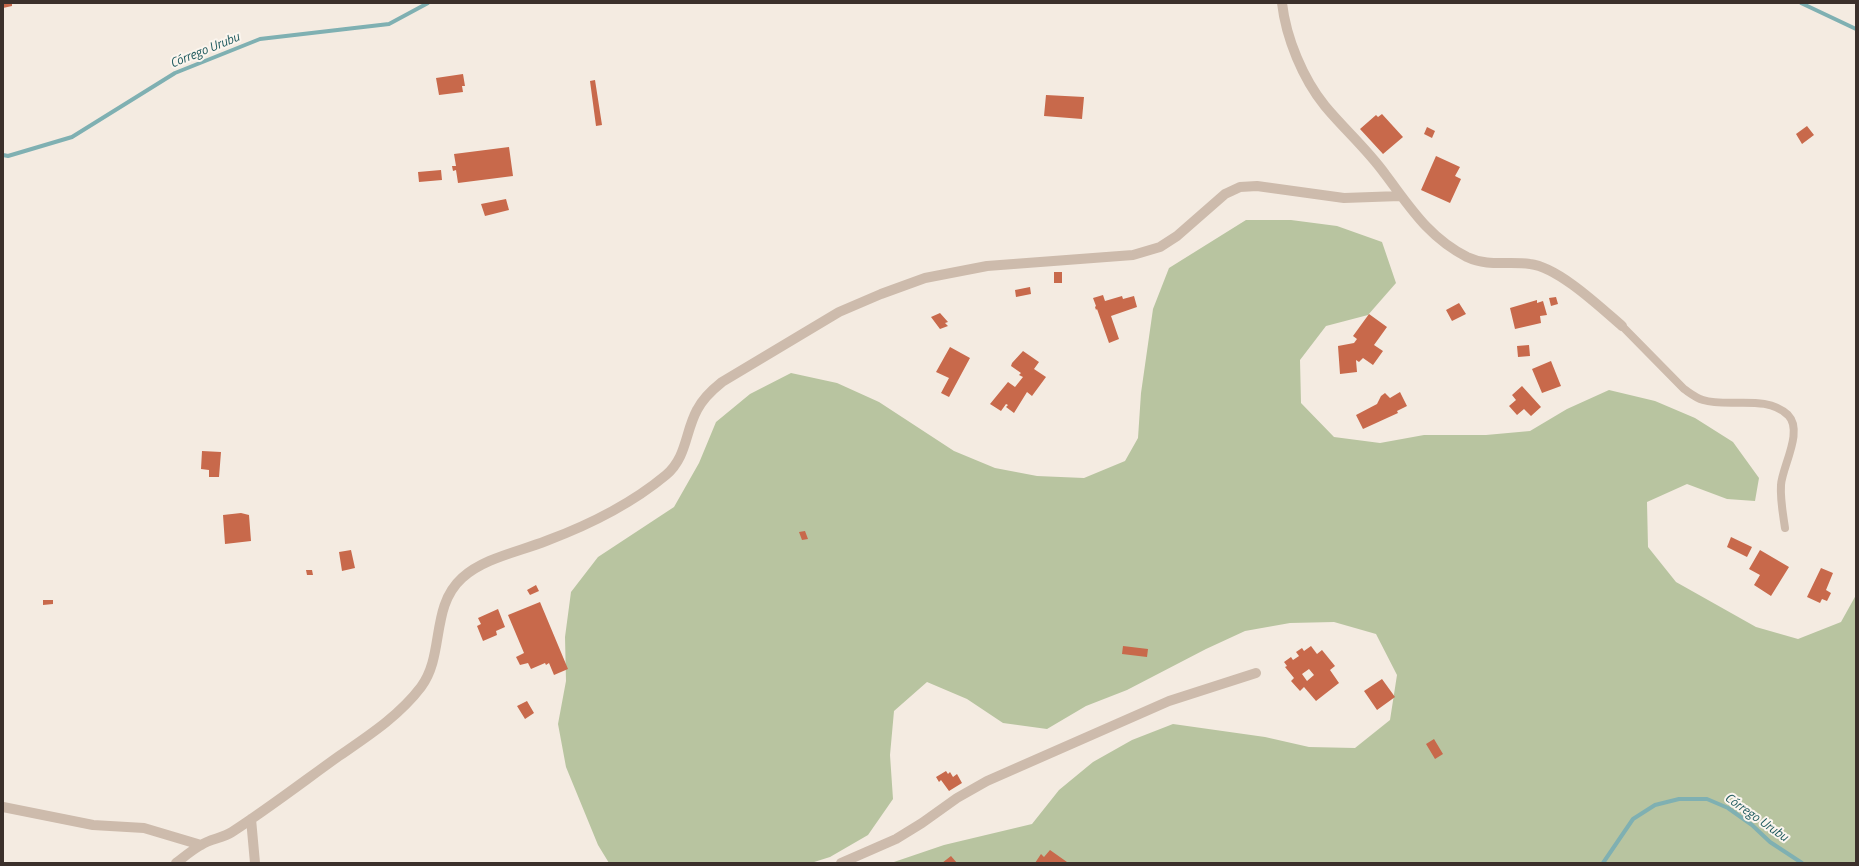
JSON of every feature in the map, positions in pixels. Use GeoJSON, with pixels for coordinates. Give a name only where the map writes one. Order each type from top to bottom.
{"type":"FeatureCollection","features":[{"type":"Feature","properties":{"kind":"street"},"geometry":{"type":"LineString","coordinates":[[1282,3],[1286,22],[1297,54],[1310,84],[1324,105],[1385,174],[1400,196],[1426,228],[1467,257],[1480,262],[1495,264],[1530,264],[1546,268],[1588,297],[1622,326]]}},
{"type":"Feature","properties":{"kind":"street"},"geometry":{"type":"LineString","coordinates":[[176,863],[201,845],[230,833],[251,819],[377,730],[404,706],[417,692],[429,674],[434,659],[439,623],[447,598],[453,587],[463,577],[489,562],[594,522],[637,497],[668,474],[679,460],[684,450],[696,411],[709,392],[722,382],[839,312],[881,294],[925,278],[986,266],[1133,256],[1160,247],[1177,236],[1225,194],[1240,187],[1257,186],[1344,198],[1400,196]]}},
{"type":"Feature","properties":{"kind":"street"},"geometry":{"type":"LineString","coordinates":[[841,863],[896,839],[922,823],[957,798],[987,781],[1168,700],[1256,673]]}},
{"type":"Feature","properties":{"kind":"street"},"geometry":{"type":"LineString","coordinates":[[3,807],[93,825],[144,828],[201,845]]}},
{"type":"Feature","properties":{"kind":"street"},"geometry":{"type":"LineString","coordinates":[[251,819],[255,863]]}},
{"type":"Feature","properties":{"kind":"lane"},"geometry":{"type":"LineString","coordinates":[[1622,326],[1684,389],[1692,395],[1702,400],[1757,404],[1775,407],[1788,415],[1793,422],[1794,441],[1781,485],[1785,528]]}},
{"type":"Feature","properties":{"kind":"green space"},"geometry":{"type":"Polygon","coordinates":[[[1246,220],[1291,220],[1337,226],[1382,242],[1396,283],[1368,315],[1326,326],[1300,360],[1301,403],[1334,437],[1380,443],[1424,435],[1486,435],[1530,431],[1567,409],[1609,390],[1655,401],[1695,418],[1733,442],[1759,478],[1755,501],[1727,499],[1687,484],[1647,502],[1648,547],[1676,582],[1756,627],[1798,639],[1841,622],[1856,595],[1856,863],[891,863],[944,845],[1032,824],[1059,790],[1093,762],[1132,740],[1173,724],[1265,737],[1309,747],[1355,748],[1390,720],[1397,675],[1376,634],[1334,622],[1290,623],[1245,631],[1206,649],[1127,690],[1086,706],[1047,729],[1003,723],[967,699],[927,682],[894,711],[890,755],[893,799],[868,835],[830,857],[811,863],[609,863],[598,845],[566,767],[558,724],[566,681],[565,637],[571,592],[598,557],[674,507],[699,463],[716,422],[750,394],[791,373],[837,383],[879,402],[954,451],[995,468],[1037,476],[1084,478],[1125,461],[1138,438],[1141,393],[1153,309],[1169,268],[1246,220]]]}},
{"type":"Feature","properties":{"kind":"building"},"geometry":{"type":"Polygon","coordinates":[[[3,3],[12,3],[12,6],[3,8],[3,3]]]}},
{"type":"Feature","properties":{"kind":"building"},"geometry":{"type":"Polygon","coordinates":[[[463,74],[465,86],[462,86],[463,92],[439,95],[436,78],[463,74]]]}},
{"type":"Feature","properties":{"kind":"building"},"geometry":{"type":"Polygon","coordinates":[[[595,80],[602,125],[596,126],[590,81],[595,80]]]}},
{"type":"Feature","properties":{"kind":"building"},"geometry":{"type":"Polygon","coordinates":[[[1046,95],[1084,97],[1082,119],[1044,116],[1046,95]]]}},
{"type":"Feature","properties":{"kind":"building"},"geometry":{"type":"Polygon","coordinates":[[[1382,114],[1403,137],[1383,154],[1360,129],[1376,115],[1378,117],[1382,114]]]}},
{"type":"Feature","properties":{"kind":"building"},"geometry":{"type":"Polygon","coordinates":[[[1807,126],[1814,135],[1802,144],[1796,134],[1807,126]]]}},
{"type":"Feature","properties":{"kind":"building"},"geometry":{"type":"Polygon","coordinates":[[[1427,127],[1435,131],[1432,138],[1424,134],[1427,127]]]}},
{"type":"Feature","properties":{"kind":"building"},"geometry":{"type":"Polygon","coordinates":[[[509,147],[513,176],[458,183],[456,170],[453,171],[452,166],[456,166],[454,154],[509,147]]]}},
{"type":"Feature","properties":{"kind":"building"},"geometry":{"type":"Polygon","coordinates":[[[1436,156],[1460,167],[1455,176],[1461,179],[1450,203],[1421,190],[1436,156]]]}},
{"type":"Feature","properties":{"kind":"building"},"geometry":{"type":"Polygon","coordinates":[[[441,170],[442,180],[419,182],[418,172],[441,170]]]}},
{"type":"Feature","properties":{"kind":"building"},"geometry":{"type":"Polygon","coordinates":[[[506,199],[509,210],[485,216],[481,204],[506,199]]]}},
{"type":"Feature","properties":{"kind":"building"},"geometry":{"type":"Polygon","coordinates":[[[1054,272],[1062,272],[1062,283],[1054,283],[1054,272]]]}},
{"type":"Feature","properties":{"kind":"building"},"geometry":{"type":"Polygon","coordinates":[[[1030,287],[1031,294],[1016,297],[1015,290],[1030,287]]]}},
{"type":"Feature","properties":{"kind":"building"},"geometry":{"type":"Polygon","coordinates":[[[1103,295],[1105,301],[1122,296],[1123,299],[1134,296],[1137,307],[1111,316],[1119,339],[1109,343],[1093,298],[1103,295]]]}},
{"type":"Feature","properties":{"kind":"building"},"geometry":{"type":"Polygon","coordinates":[[[1556,297],[1558,304],[1551,306],[1549,298],[1556,297]]]}},
{"type":"Feature","properties":{"kind":"building"},"geometry":{"type":"Polygon","coordinates":[[[1537,300],[1537,303],[1543,301],[1547,315],[1540,316],[1541,323],[1515,329],[1510,308],[1537,300]]]}},
{"type":"Feature","properties":{"kind":"building"},"geometry":{"type":"Polygon","coordinates":[[[1459,303],[1466,314],[1452,321],[1446,310],[1459,303]]]}},
{"type":"Feature","properties":{"kind":"building"},"geometry":{"type":"Polygon","coordinates":[[[940,313],[948,322],[945,323],[948,326],[940,329],[931,317],[940,313]]]}},
{"type":"Feature","properties":{"kind":"building"},"geometry":{"type":"Polygon","coordinates":[[[1369,314],[1387,327],[1374,345],[1383,351],[1373,365],[1363,358],[1359,362],[1356,360],[1357,372],[1340,374],[1338,346],[1354,343],[1357,339],[1353,336],[1369,314]]]}},
{"type":"Feature","properties":{"kind":"building"},"geometry":{"type":"Polygon","coordinates":[[[1529,345],[1530,356],[1518,357],[1517,346],[1529,345]]]}},
{"type":"Feature","properties":{"kind":"building"},"geometry":{"type":"Polygon","coordinates":[[[950,347],[970,358],[949,397],[941,393],[949,378],[936,372],[950,347]]]}},
{"type":"Feature","properties":{"kind":"building"},"geometry":{"type":"Polygon","coordinates":[[[1023,351],[1039,362],[1034,369],[1046,377],[1032,396],[1027,392],[1014,413],[1006,407],[1008,405],[1006,404],[1001,411],[990,404],[1008,382],[1015,387],[1023,377],[1019,375],[1021,373],[1011,366],[1023,351]]]}},
{"type":"Feature","properties":{"kind":"building"},"geometry":{"type":"Polygon","coordinates":[[[1551,361],[1561,386],[1542,393],[1532,369],[1551,361]]]}},
{"type":"Feature","properties":{"kind":"building"},"geometry":{"type":"Polygon","coordinates":[[[1522,386],[1541,407],[1531,416],[1524,409],[1517,415],[1509,406],[1516,400],[1512,395],[1522,386]]]}},
{"type":"Feature","properties":{"kind":"building"},"geometry":{"type":"Polygon","coordinates":[[[1400,392],[1407,406],[1397,411],[1398,413],[1363,429],[1356,415],[1377,404],[1381,396],[1385,393],[1390,398],[1400,392]]]}},
{"type":"Feature","properties":{"kind":"building"},"geometry":{"type":"Polygon","coordinates":[[[202,451],[221,452],[219,477],[209,477],[209,470],[201,469],[202,451]]]}},
{"type":"Feature","properties":{"kind":"building"},"geometry":{"type":"Polygon","coordinates":[[[241,513],[249,515],[251,541],[225,544],[223,515],[241,513]]]}},
{"type":"Feature","properties":{"kind":"building"},"geometry":{"type":"Polygon","coordinates":[[[805,531],[808,539],[802,540],[799,532],[805,531]]]}},
{"type":"Feature","properties":{"kind":"building"},"geometry":{"type":"Polygon","coordinates":[[[1731,537],[1752,547],[1747,557],[1727,547],[1731,537]]]}},
{"type":"Feature","properties":{"kind":"building"},"geometry":{"type":"Polygon","coordinates":[[[351,550],[355,568],[342,571],[339,552],[351,550]]]}},
{"type":"Feature","properties":{"kind":"building"},"geometry":{"type":"Polygon","coordinates":[[[1760,550],[1789,567],[1771,596],[1754,585],[1760,575],[1749,569],[1760,550]]]}},
{"type":"Feature","properties":{"kind":"building"},"geometry":{"type":"Polygon","coordinates":[[[1821,568],[1833,573],[1826,590],[1831,593],[1827,601],[1822,599],[1820,603],[1807,597],[1821,568]]]}},
{"type":"Feature","properties":{"kind":"building"},"geometry":{"type":"Polygon","coordinates":[[[306,570],[312,570],[313,575],[307,575],[306,570]]]}},
{"type":"Feature","properties":{"kind":"building"},"geometry":{"type":"Polygon","coordinates":[[[536,585],[539,591],[530,595],[527,590],[536,585]]]}},
{"type":"Feature","properties":{"kind":"building"},"geometry":{"type":"Polygon","coordinates":[[[43,600],[53,600],[53,604],[43,605],[43,600]]]}},
{"type":"Feature","properties":{"kind":"building"},"geometry":{"type":"Polygon","coordinates":[[[540,602],[568,669],[554,675],[549,663],[546,665],[545,663],[531,669],[528,663],[520,665],[516,657],[524,653],[508,615],[540,602]]]}},
{"type":"Feature","properties":{"kind":"building"},"geometry":{"type":"Polygon","coordinates":[[[498,609],[505,627],[496,631],[497,635],[483,641],[477,626],[481,624],[478,618],[498,609]]]}},
{"type":"Feature","properties":{"kind":"building"},"geometry":{"type":"Polygon","coordinates":[[[1123,646],[1148,649],[1147,657],[1122,654],[1123,646]]]}},
{"type":"Feature","properties":{"kind":"building"},"geometry":{"type":"Polygon","coordinates":[[[1311,646],[1317,654],[1322,650],[1335,666],[1330,670],[1339,683],[1316,701],[1304,687],[1300,691],[1291,681],[1294,678],[1285,667],[1287,666],[1284,662],[1291,657],[1293,660],[1299,656],[1296,652],[1302,648],[1304,651],[1311,646]],[[1309,669],[1302,674],[1307,681],[1314,675],[1309,669]]]}},
{"type":"Feature","properties":{"kind":"building"},"geometry":{"type":"Polygon","coordinates":[[[1382,679],[1395,697],[1377,710],[1364,691],[1382,679]]]}},
{"type":"Feature","properties":{"kind":"building"},"geometry":{"type":"Polygon","coordinates":[[[527,701],[534,713],[525,719],[517,706],[527,701]]]}},
{"type":"Feature","properties":{"kind":"building"},"geometry":{"type":"Polygon","coordinates":[[[1434,739],[1443,754],[1435,759],[1426,744],[1434,739]]]}},
{"type":"Feature","properties":{"kind":"building"},"geometry":{"type":"Polygon","coordinates":[[[946,771],[948,774],[950,772],[953,777],[957,774],[962,783],[949,791],[941,780],[939,782],[936,777],[946,771]]]}},
{"type":"Feature","properties":{"kind":"building"},"geometry":{"type":"Polygon","coordinates":[[[1050,850],[1067,862],[1035,863],[1041,854],[1044,857],[1050,850]]]}},
{"type":"Feature","properties":{"kind":"building"},"geometry":{"type":"Polygon","coordinates":[[[951,856],[957,863],[942,863],[951,856]]]}},
{"type":"Feature","properties":{"kind":"waterway","name":"Córrego Urubu"},"geometry":{"type":"LineString","coordinates":[[3,155],[8,156],[72,137],[175,73],[260,39],[389,24],[428,3]]}},
{"type":"Feature","properties":{"kind":"waterway","name":"Córrego Urubu"},"geometry":{"type":"LineString","coordinates":[[1801,3],[1856,29]]}},
{"type":"Feature","properties":{"kind":"waterway","name":"Córrego Urubu"},"geometry":{"type":"LineString","coordinates":[[1603,863],[1633,819],[1655,805],[1679,799],[1707,799],[1728,808],[1752,825],[1770,842],[1802,863]]}}]}
